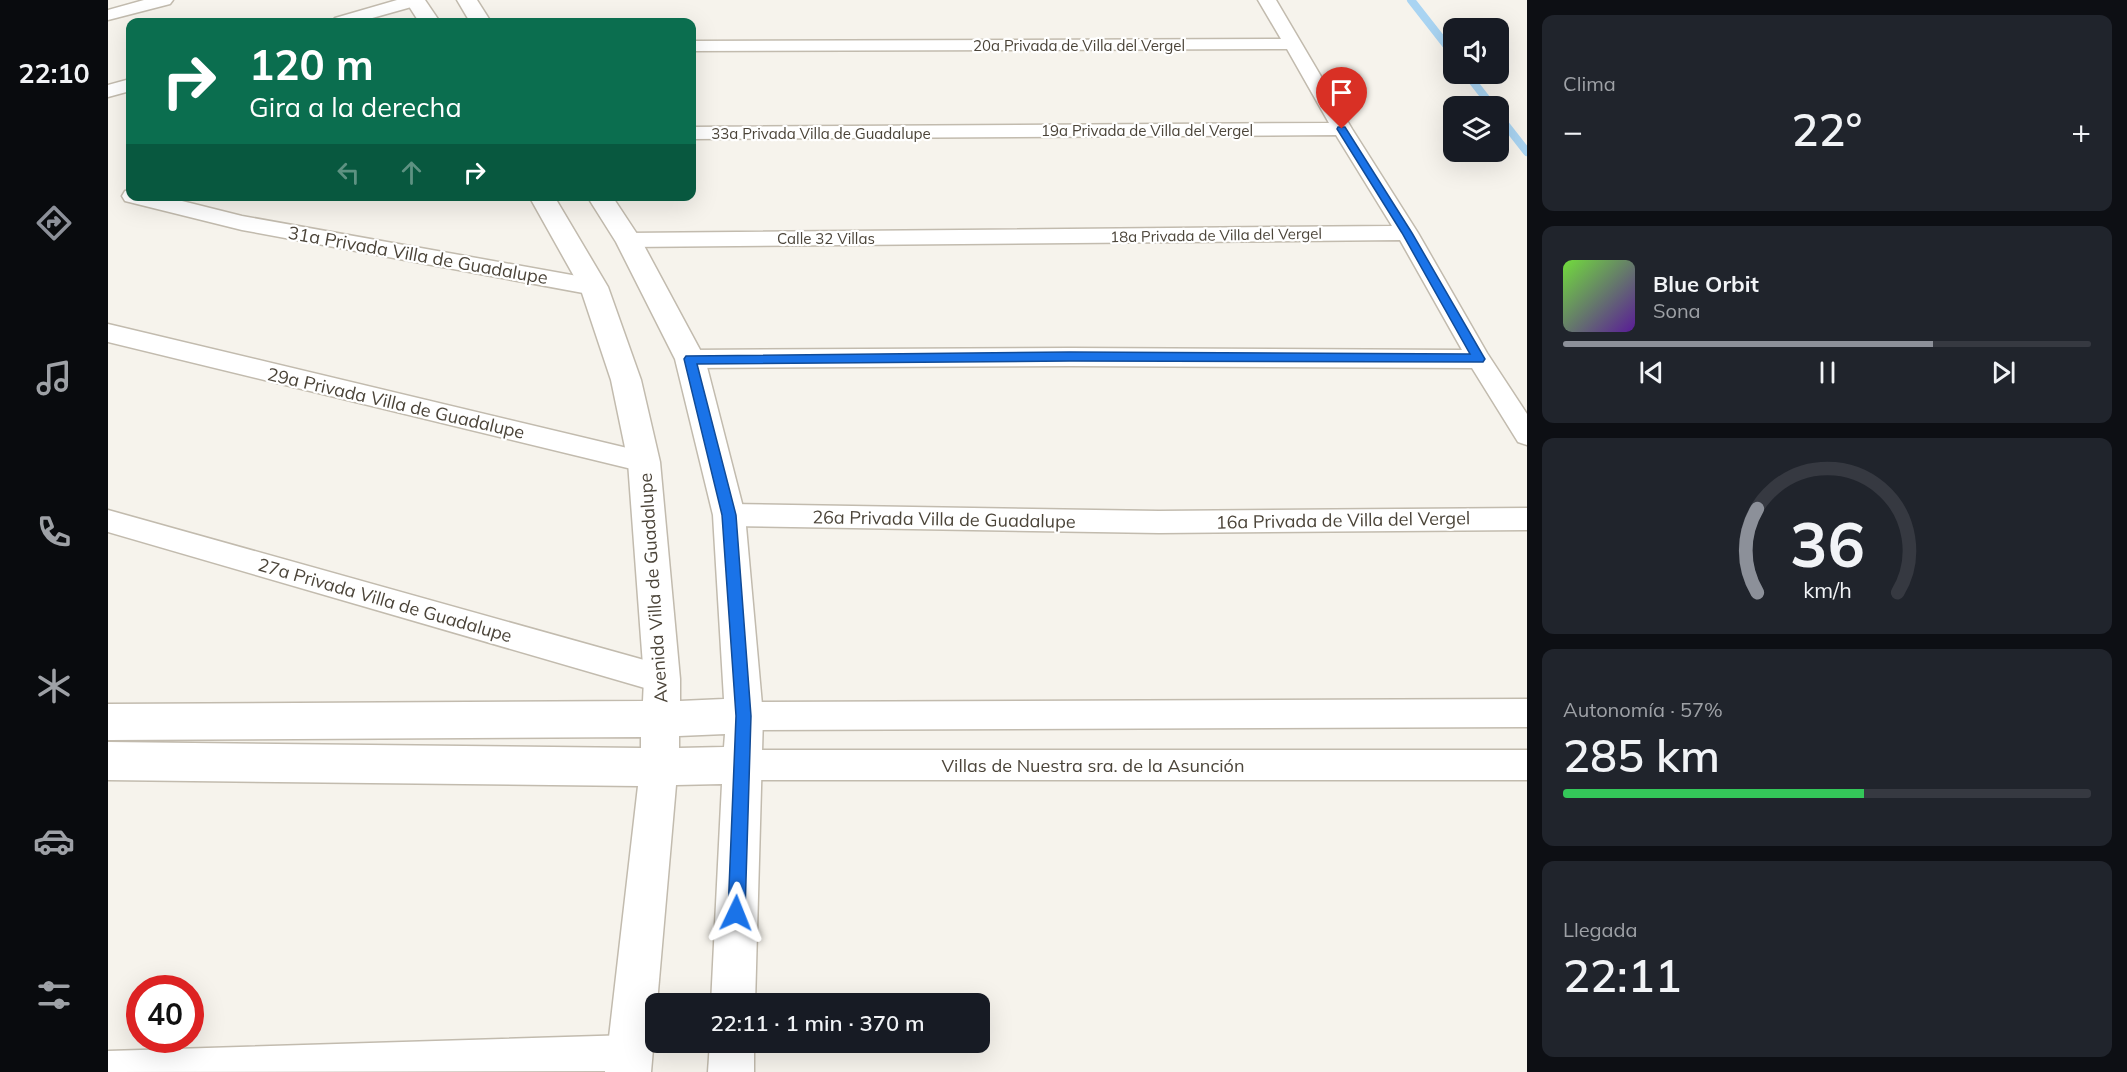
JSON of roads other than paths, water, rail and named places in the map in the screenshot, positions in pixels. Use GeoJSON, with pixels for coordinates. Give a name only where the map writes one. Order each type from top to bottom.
{"type":"FeatureCollection","features":[{"type":"Feature","properties":{"kind":"street"},"geometry":{"type":"LineString","coordinates":[[108,15],[164,0]]}},
{"type":"Feature","properties":{"kind":"street"},"geometry":{"type":"LineString","coordinates":[[355,18],[416,0],[427,18]]}},
{"type":"Feature","properties":{"kind":"street"},"geometry":{"type":"LineString","coordinates":[[467,0],[478,18]]}},
{"type":"Feature","properties":{"kind":"street"},"geometry":{"type":"LineString","coordinates":[[1267,0],[1342,129],[1407,233],[1479,359],[1527,435]]}},
{"type":"Feature","properties":{"kind":"street","name":"20a Privada de Villa del Vergel"},"geometry":{"type":"LineString","coordinates":[[696,46],[1294,44]]}},
{"type":"Feature","properties":{"kind":"street"},"geometry":{"type":"LineString","coordinates":[[108,91],[126,85]]}},
{"type":"Feature","properties":{"kind":"street","name":"19a Privada de Villa del Vergel"},"geometry":{"type":"LineString","coordinates":[[951,132],[1342,129]]}},
{"type":"Feature","properties":{"kind":"street","name":"33a Privada Villa de Guadalupe"},"geometry":{"type":"LineString","coordinates":[[696,133],[951,132]]}},
{"type":"Feature","properties":{"kind":"street","name":"31a Privada Villa de Guadalupe"},"geometry":{"type":"LineString","coordinates":[[108,191],[126,195]]}},
{"type":"Feature","properties":{"kind":"street","name":"31a Privada Villa de Guadalupe"},"geometry":{"type":"LineString","coordinates":[[152,201],[242,223],[594,287]]}},
{"type":"Feature","properties":{"kind":"street","name":"Avenida Villa de Guadalupe"},"geometry":{"type":"LineString","coordinates":[[574,203],[628,240],[690,359],[729,515],[744,716],[733,993]]}},
{"type":"Feature","properties":{"kind":"street","name":"Avenida Villa de Guadalupe"},"geometry":{"type":"LineString","coordinates":[[574,203],[594,287],[626,380],[644,462],[662,679],[659,767],[629,1063]]}},
{"type":"Feature","properties":{"kind":"street","name":"18a Privada de Villa del Vergel"},"geometry":{"type":"LineString","coordinates":[[1024,237],[1407,233]]}},
{"type":"Feature","properties":{"kind":"street","name":"Calle 32 Villas"},"geometry":{"type":"LineString","coordinates":[[628,240],[1024,237]]}},
{"type":"Feature","properties":{"kind":"street","name":"29a Privada Villa de Guadalupe"},"geometry":{"type":"LineString","coordinates":[[108,333],[644,462]]}},
{"type":"Feature","properties":{"kind":"street"},"geometry":{"type":"LineString","coordinates":[[690,359],[1070,357],[1479,359]]}},
{"type":"Feature","properties":{"kind":"street","name":"26a Privada Villa de Guadalupe"},"geometry":{"type":"LineString","coordinates":[[729,515],[1159,522]]}},
{"type":"Feature","properties":{"kind":"street","name":"16a Privada de Villa del Vergel"},"geometry":{"type":"LineString","coordinates":[[1159,522],[1527,519]]}},
{"type":"Feature","properties":{"kind":"street","name":"27a Privada Villa de Guadalupe"},"geometry":{"type":"LineString","coordinates":[[108,520],[662,679]]}},
{"type":"Feature","properties":{"kind":"street"},"geometry":{"type":"LineString","coordinates":[[108,722],[661,720],[744,716],[1527,713]]}},
{"type":"Feature","properties":{"kind":"street","name":"Villas de Nuestra sra. de la Asunción"},"geometry":{"type":"LineString","coordinates":[[108,760],[659,767],[742,765],[1527,765]]}},
{"type":"Feature","properties":{"kind":"street"},"geometry":{"type":"LineString","coordinates":[[731,1072],[732,1053]]}},
{"type":"Feature","properties":{"kind":"street"},"geometry":{"type":"LineString","coordinates":[[108,1069],[629,1063]]}},
{"type":"Feature","properties":{"kind":"waterway"},"geometry":{"type":"LineString","coordinates":[[1411,0],[1443,41]]}},
{"type":"Feature","properties":{"kind":"waterway"},"geometry":{"type":"LineString","coordinates":[[1475,84],[1484,96]]}},
{"type":"Feature","properties":{"kind":"waterway"},"geometry":{"type":"LineString","coordinates":[[1509,129],[1527,152]]}}]}
